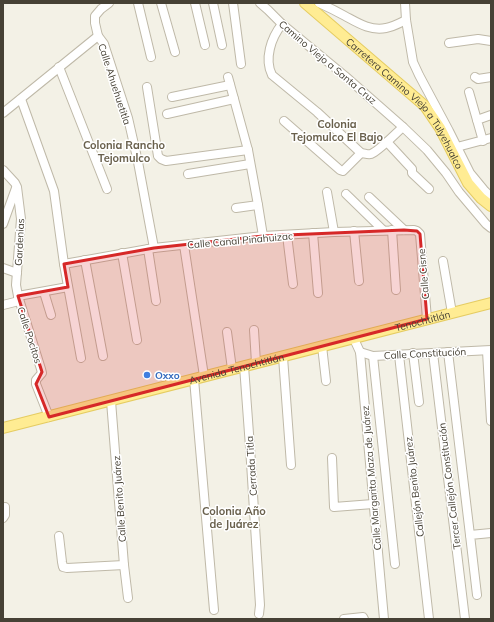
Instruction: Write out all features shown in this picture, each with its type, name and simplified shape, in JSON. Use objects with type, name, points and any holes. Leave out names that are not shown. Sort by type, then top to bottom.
[{"type":"main road","name":"Carretera Camino Viejo a Tulyehualco","points":[[311,4],[424,106],[440,128],[468,183],[481,198],[491,206]]},
{"type":"main road","name":"Tenochtitlán","points":[[354,339],[427,318],[491,303]]},
{"type":"main road","name":"Avenida Tenochtitlán","points":[[3,428],[354,339]]},
{"type":"street","name":"Calle Ahuehuetitla","points":[[109,3],[95,16],[95,23],[98,36],[104,44],[128,118],[138,162],[151,248],[156,301]]},
{"type":"street","points":[[138,3],[151,57]]},
{"type":"street","points":[[161,3],[175,52]]},
{"type":"street","points":[[195,3],[205,45]]},
{"type":"street","points":[[213,3],[222,45]]},
{"type":"street","points":[[233,3],[241,64]]},
{"type":"street","name":"Camino Viejo a Santa Cruz","points":[[260,3],[282,24],[345,76],[403,127],[427,150],[459,192],[491,228]]},
{"type":"street","points":[[405,3],[406,20],[413,62],[427,92],[458,147],[470,173],[491,197]]},
{"type":"street","points":[[311,4],[344,15],[359,24],[368,27],[385,28],[406,20]]},
{"type":"street","points":[[282,24],[278,29],[268,53],[269,69],[272,75],[317,112],[361,153],[372,154],[403,127]]},
{"type":"street","points":[[3,113],[98,36]]},
{"type":"street","points":[[450,43],[478,39],[491,41]]},
{"type":"street","points":[[59,67],[107,189]]},
{"type":"street","points":[[475,77],[478,79],[491,77]]},
{"type":"street","points":[[172,97],[229,81],[248,150],[263,236]]},
{"type":"street","points":[[147,88],[158,156],[161,159],[166,161],[248,150]]},
{"type":"street","points":[[458,147],[487,139],[477,120],[469,92]]},
{"type":"street","points":[[21,99],[54,191],[64,264],[81,358]]},
{"type":"street","points":[[168,114],[234,99]]},
{"type":"street","points":[[477,120],[491,115]]},
{"type":"street","points":[[284,121],[340,170],[343,171],[361,153]]},
{"type":"street","points":[[387,142],[412,169],[412,173],[429,189]]},
{"type":"street","points":[[188,174],[250,164]]},
{"type":"street","points":[[3,170],[16,183],[17,187],[3,224]]},
{"type":"street","name":"Gardenias","points":[[17,187],[21,219],[16,285],[18,299]]},
{"type":"street","points":[[327,192],[334,232]]},
{"type":"street","points":[[346,194],[383,230]]},
{"type":"street","points":[[369,197],[404,230]]},
{"type":"street","points":[[236,208],[258,205]]},
{"type":"street","name":"Calle Canal Pinahuizac","points":[[64,264],[151,248],[263,236],[383,230],[417,231]]},
{"type":"street","points":[[392,230],[396,290]]},
{"type":"street","name":"Calle Cisne","points":[[417,231],[420,234],[427,318]]},
{"type":"street","points":[[354,232],[359,281]]},
{"type":"street","points":[[313,233],[318,293]]},
{"type":"street","points":[[287,235],[293,284]]},
{"type":"street","points":[[184,245],[199,378],[214,610]]},
{"type":"street","points":[[122,253],[137,340]]},
{"type":"street","points":[[85,260],[103,356]]},
{"type":"street","points":[[443,261],[452,313]]},
{"type":"street","points":[[3,268],[17,273]]},
{"type":"street","points":[[3,305],[18,299],[68,287]]},
{"type":"street","points":[[44,292],[51,315]]},
{"type":"street","name":"Calle Pocitos","points":[[18,299],[41,369],[42,373],[36,380],[36,384],[49,417]]},
{"type":"street","points":[[254,330],[256,363]]},
{"type":"street","points":[[227,332],[232,369]]},
{"type":"street","name":"Calle Margarita Maza de Juárez","points":[[354,339],[360,352],[384,619]]},
{"type":"street","points":[[322,346],[326,381]]},
{"type":"street","points":[[489,350],[491,420]]},
{"type":"street","name":"Calle Constitución","points":[[360,352],[373,356],[489,350]]},
{"type":"street","points":[[448,352],[477,595]]},
{"type":"street","points":[[413,353],[419,402]]},
{"type":"street","name":"Tercer Callejón Constitución","points":[[433,353],[465,619]]},
{"type":"street","name":"Callejón Benito Juárez","points":[[399,355],[429,619]]},
{"type":"street","points":[[373,356],[395,564]]},
{"type":"street","points":[[283,357],[290,465]]},
{"type":"street","name":"Cerrada Titla","points":[[244,366],[259,614]]},
{"type":"street","name":"Calle Benito Juárez","points":[[111,401],[128,598]]},
{"type":"street","points":[[332,458],[334,507],[373,504]]},
{"type":"street","points":[[3,518],[5,515],[5,507]]},
{"type":"street","points":[[470,535],[491,533]]},
{"type":"street","points":[[58,536],[63,568],[124,565]]},
{"type":"street","points":[[344,619],[363,617],[364,619]]},
{"type":"highlighted area","points":[[404,230],[417,231],[420,234],[427,319],[49,417],[36,384],[42,372],[18,296],[68,287],[64,264],[154,248],[263,236]]},
{"type":"place","name":"Oxxo","points":[[147,375]]},
{"type":"district","name":"Colonia Tejomulco El Bajo","points":[[337,130]]},
{"type":"district","name":"Colonia Rancho Tejomulco","points":[[124,151]]},
{"type":"district","name":"Colonia Año de Juárez","points":[[234,517]]}]
